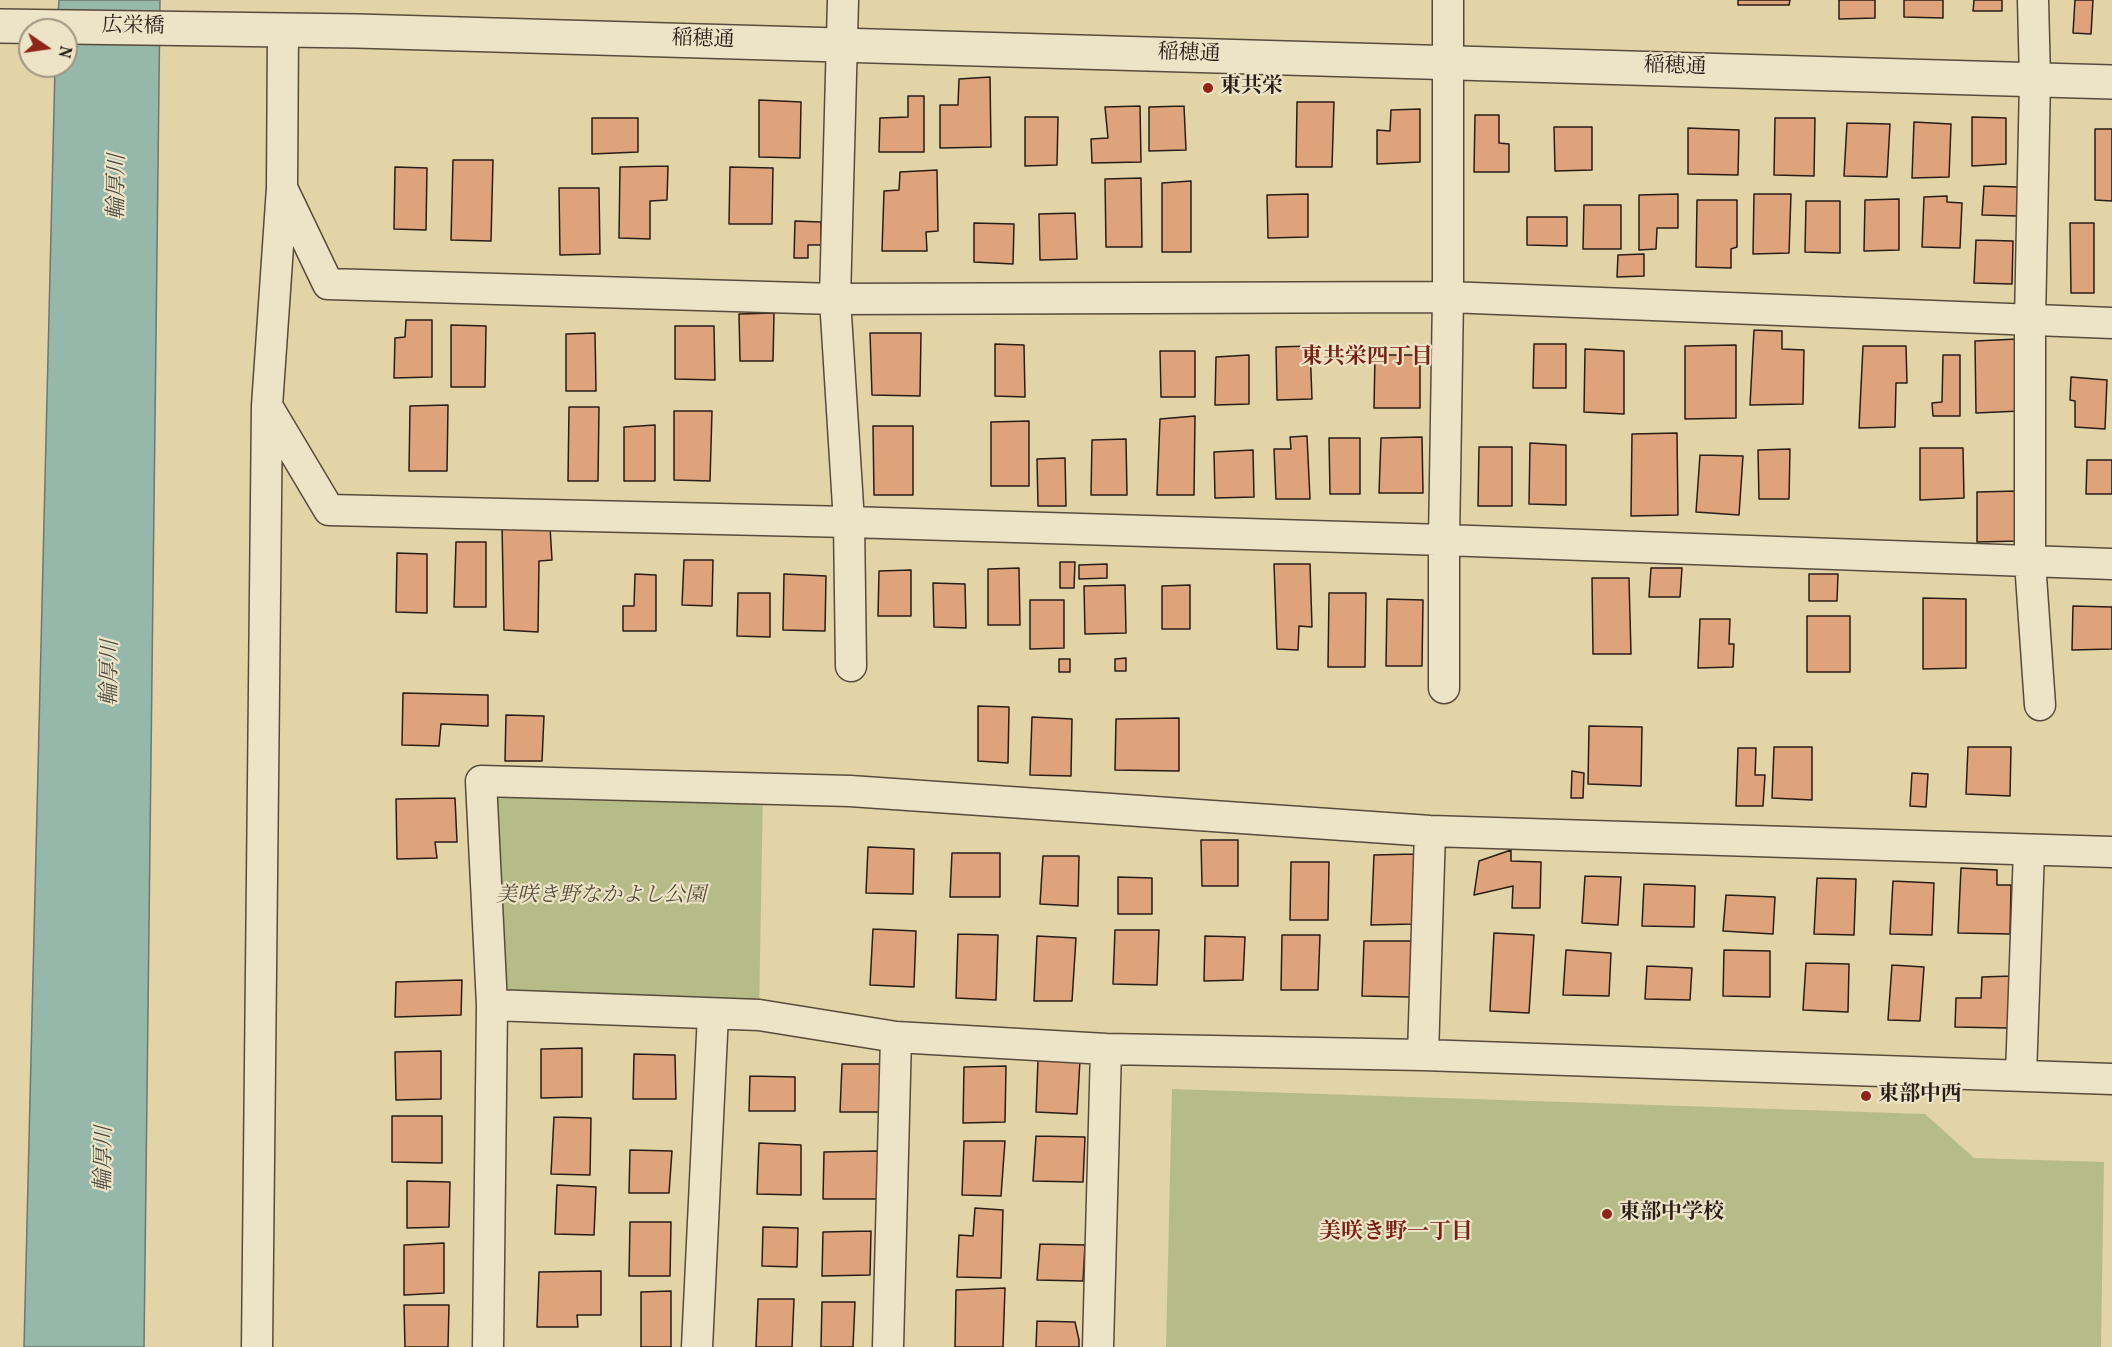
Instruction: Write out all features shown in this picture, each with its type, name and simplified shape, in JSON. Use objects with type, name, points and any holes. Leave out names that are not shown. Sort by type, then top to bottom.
[{"type":"street","points":[[843,0],[835,299],[849,522],[851,666]]},
{"type":"street","points":[[1444,688],[1448,0]]},
{"type":"street","points":[[2033,0],[2035,80],[2030,320],[2030,562],[2040,705]]},
{"type":"street","name":"広栄橋","points":[[0,26],[274,30]]},
{"type":"street","points":[[257,1347],[267,406],[282,188],[274,30]]},
{"type":"street","name":"稲穂通","points":[[274,30],[2112,81]]},
{"type":"street","points":[[282,188],[328,284],[835,299],[1448,297],[2112,322]]},
{"type":"street","points":[[267,406],[329,510],[849,522],[1444,540],[2112,564]]},
{"type":"street","points":[[488,1347],[492,1005],[481,781],[850,791],[1430,831],[2112,852]]},
{"type":"street","points":[[1423,1055],[1430,831]]},
{"type":"street","points":[[2021,1076],[2029,850]]},
{"type":"street","points":[[492,1005],[759,1016],[896,1037],[1106,1049],[1423,1055],[2112,1079]]},
{"type":"street","points":[[697,1347],[712,1014]]},
{"type":"street","points":[[888,1347],[896,1037]]},
{"type":"street","points":[[1098,1347],[1106,1049]]},
{"type":"green space","name":"美咲き野なかよし公園","points":[[481,781],[763,790],[759,1015],[492,1005]]},
{"type":"green space","name":"東部中学校","points":[[1172,1089],[1925,1114],[1974,1158],[2104,1162],[2101,1347],[1166,1347]]},
{"type":"water","name":"輪厚川","points":[[59,0],[160,0],[144,1347],[24,1347],[55,78],[78,78],[78,18],[58,18]]},
{"type":"building","points":[[1738,0],[1790,0],[1789,5],[1738,5]]},
{"type":"building","points":[[1839,0],[1875,0],[1875,18],[1839,19]]},
{"type":"building","points":[[1904,0],[1943,0],[1943,18],[1904,17]]},
{"type":"building","points":[[1974,0],[2002,0],[2002,11],[1973,11]]},
{"type":"building","points":[[2075,0],[2093,0],[2091,34],[2073,33]]},
{"type":"building","points":[[990,77],[991,147],[940,148],[940,105],[958,105],[959,79]]},
{"type":"building","points":[[908,96],[924,96],[924,152],[879,152],[880,118],[908,117]]},
{"type":"building","points":[[759,100],[801,102],[800,158],[759,157]]},
{"type":"building","points":[[1297,102],[1334,102],[1332,167],[1296,167]]},
{"type":"building","points":[[1140,106],[1141,162],[1092,163],[1091,139],[1108,138],[1105,107]]},
{"type":"building","points":[[1184,106],[1186,150],[1149,151],[1149,107]]},
{"type":"building","points":[[1420,109],[1420,162],[1377,164],[1377,130],[1390,131],[1391,110]]},
{"type":"building","points":[[1475,115],[1499,115],[1499,143],[1509,144],[1509,172],[1474,172]]},
{"type":"building","points":[[1025,117],[1058,117],[1057,165],[1025,166]]},
{"type":"building","points":[[1972,117],[2006,118],[2006,164],[1972,166]]},
{"type":"building","points":[[592,118],[638,118],[638,152],[592,154]]},
{"type":"building","points":[[1775,118],[1815,118],[1814,176],[1774,175]]},
{"type":"building","points":[[1914,122],[1951,124],[1949,177],[1912,178]]},
{"type":"building","points":[[1847,123],[1890,124],[1887,177],[1844,176]]},
{"type":"building","points":[[1554,127],[1592,127],[1592,170],[1555,171]]},
{"type":"building","points":[[1688,128],[1739,130],[1738,175],[1688,174]]},
{"type":"building","points":[[2095,129],[2112,129],[2112,201],[2095,200]]},
{"type":"building","points":[[453,160],[493,160],[491,241],[451,240]]},
{"type":"building","points":[[668,166],[667,200],[650,201],[650,239],[619,238],[620,167]]},
{"type":"building","points":[[395,167],[427,168],[426,230],[394,229]]},
{"type":"building","points":[[730,167],[773,168],[772,224],[729,224]]},
{"type":"building","points":[[937,170],[938,231],[926,232],[927,251],[882,251],[884,191],[899,190],[900,172]]},
{"type":"building","points":[[1141,178],[1142,247],[1106,247],[1105,179]]},
{"type":"building","points":[[1191,181],[1191,252],[1162,252],[1162,183]]},
{"type":"building","points":[[1984,186],[2019,187],[2018,216],[1982,215]]},
{"type":"building","points":[[559,188],[599,188],[600,254],[560,255]]},
{"type":"building","points":[[1308,194],[1308,237],[1268,238],[1267,195]]},
{"type":"building","points":[[1678,194],[1678,228],[1657,228],[1656,249],[1639,250],[1639,195]]},
{"type":"building","points":[[1754,194],[1791,194],[1789,253],[1753,254]]},
{"type":"building","points":[[1947,196],[1947,202],[1962,203],[1960,248],[1922,247],[1924,197]]},
{"type":"building","points":[[1899,199],[1899,250],[1864,251],[1865,200]]},
{"type":"building","points":[[1697,200],[1737,200],[1737,247],[1731,249],[1731,268],[1696,267]]},
{"type":"building","points":[[1806,201],[1840,201],[1840,253],[1805,252]]},
{"type":"building","points":[[1584,205],[1621,205],[1621,249],[1583,249]]},
{"type":"building","points":[[1075,213],[1077,259],[1040,260],[1039,214]]},
{"type":"building","points":[[1527,217],[1567,217],[1567,246],[1527,245]]},
{"type":"building","points":[[795,221],[821,222],[821,245],[808,245],[808,258],[794,258]]},
{"type":"building","points":[[974,223],[1014,224],[1013,264],[974,262]]},
{"type":"building","points":[[2070,223],[2094,223],[2094,293],[2071,293]]},
{"type":"building","points":[[1976,240],[2013,241],[2012,284],[1974,283]]},
{"type":"building","points":[[1644,254],[1644,276],[1617,277],[1618,255]]},
{"type":"building","points":[[774,313],[773,361],[740,361],[739,314]]},
{"type":"building","points":[[406,320],[432,320],[432,377],[394,378],[395,338],[405,337]]},
{"type":"building","points":[[451,325],[486,326],[485,387],[451,387]]},
{"type":"building","points":[[675,326],[714,326],[715,380],[675,379]]},
{"type":"building","points":[[1754,330],[1782,331],[1782,349],[1804,350],[1803,404],[1750,405]]},
{"type":"building","points":[[595,333],[596,391],[566,391],[566,334]]},
{"type":"building","points":[[870,333],[921,333],[920,396],[872,395]]},
{"type":"building","points":[[2018,339],[2020,411],[1976,413],[1975,341]]},
{"type":"building","points":[[995,344],[1024,345],[1025,397],[995,396]]},
{"type":"building","points":[[1534,344],[1566,344],[1566,388],[1533,388]]},
{"type":"building","points":[[1736,345],[1736,418],[1685,419],[1685,346]]},
{"type":"building","points":[[1310,346],[1312,399],[1277,400],[1276,347]]},
{"type":"building","points":[[1863,346],[1906,346],[1907,383],[1896,383],[1895,427],[1859,428]]},
{"type":"building","points":[[1585,349],[1624,351],[1624,414],[1584,412]]},
{"type":"building","points":[[1160,351],[1195,351],[1195,397],[1161,397]]},
{"type":"building","points":[[1249,355],[1249,404],[1215,405],[1216,357]]},
{"type":"building","points":[[1375,355],[1420,355],[1420,408],[1374,408]]},
{"type":"building","points":[[1943,355],[1960,355],[1960,416],[1933,416],[1932,403],[1942,402]]},
{"type":"building","points":[[2071,377],[2107,380],[2105,429],[2075,427],[2075,401],[2070,400]]},
{"type":"building","points":[[448,405],[447,471],[409,471],[410,406]]},
{"type":"building","points":[[569,407],[599,407],[598,481],[568,481]]},
{"type":"building","points":[[674,411],[712,411],[710,481],[674,480]]},
{"type":"building","points":[[1195,416],[1194,495],[1157,495],[1160,419]]},
{"type":"building","points":[[1029,421],[1029,486],[991,486],[991,422]]},
{"type":"building","points":[[655,425],[655,481],[624,481],[624,427]]},
{"type":"building","points":[[873,426],[913,426],[913,495],[874,495]]},
{"type":"building","points":[[1677,433],[1678,515],[1631,516],[1632,434]]},
{"type":"building","points":[[1307,436],[1310,499],[1276,499],[1274,449],[1291,449],[1290,437]]},
{"type":"building","points":[[1422,437],[1423,493],[1379,493],[1381,438]]},
{"type":"building","points":[[1329,438],[1360,438],[1360,494],[1330,494]]},
{"type":"building","points":[[1126,439],[1127,495],[1091,495],[1092,440]]},
{"type":"building","points":[[1530,443],[1566,445],[1566,505],[1529,504]]},
{"type":"building","points":[[1479,447],[1512,447],[1512,506],[1478,506]]},
{"type":"building","points":[[1920,448],[1963,448],[1964,498],[1920,500]]},
{"type":"building","points":[[1790,449],[1789,499],[1759,499],[1758,450]]},
{"type":"building","points":[[1253,450],[1254,497],[1215,498],[1214,452]]},
{"type":"building","points":[[1700,455],[1743,456],[1739,515],[1696,512]]},
{"type":"building","points":[[1065,458],[1066,506],[1038,506],[1037,459]]},
{"type":"building","points":[[2087,460],[2112,460],[2112,494],[2086,494]]},
{"type":"building","points":[[2018,491],[2019,541],[1977,542],[1977,492]]},
{"type":"building","points":[[502,525],[550,527],[552,560],[539,561],[538,632],[504,630]]},
{"type":"building","points":[[456,542],[486,542],[486,607],[454,607]]},
{"type":"building","points":[[397,553],[427,554],[427,613],[396,612]]},
{"type":"building","points":[[684,560],[713,560],[712,606],[682,605]]},
{"type":"building","points":[[1060,562],[1075,562],[1074,588],[1060,588]]},
{"type":"building","points":[[1107,564],[1107,578],[1079,579],[1079,565]]},
{"type":"building","points":[[1274,564],[1310,564],[1312,627],[1299,626],[1298,650],[1277,649]]},
{"type":"building","points":[[1019,568],[1020,625],[988,625],[988,569]]},
{"type":"building","points":[[1651,568],[1682,568],[1680,597],[1649,597]]},
{"type":"building","points":[[911,570],[911,616],[878,616],[879,571]]},
{"type":"building","points":[[635,574],[656,575],[656,631],[623,631],[623,606],[634,606]]},
{"type":"building","points":[[784,574],[826,576],[825,631],[783,630]]},
{"type":"building","points":[[1809,574],[1838,574],[1837,601],[1809,601]]},
{"type":"building","points":[[1592,578],[1629,578],[1631,654],[1593,654]]},
{"type":"building","points":[[933,583],[965,584],[966,628],[934,627]]},
{"type":"building","points":[[1125,585],[1126,633],[1085,634],[1084,586]]},
{"type":"building","points":[[1190,585],[1190,629],[1162,629],[1162,586]]},
{"type":"building","points":[[738,593],[770,593],[770,637],[737,636]]},
{"type":"building","points":[[1329,593],[1366,593],[1365,667],[1328,667]]},
{"type":"building","points":[[1923,598],[1966,599],[1966,668],[1923,669]]},
{"type":"building","points":[[1387,599],[1423,600],[1422,666],[1386,666]]},
{"type":"building","points":[[1030,600],[1064,600],[1064,648],[1030,649]]},
{"type":"building","points":[[2073,606],[2112,607],[2112,649],[2072,650]]},
{"type":"building","points":[[1807,616],[1850,616],[1850,672],[1807,672]]},
{"type":"building","points":[[1700,619],[1730,619],[1729,644],[1734,644],[1733,667],[1698,668]]},
{"type":"building","points":[[1126,658],[1126,671],[1115,671],[1115,659]]},
{"type":"building","points":[[1059,659],[1070,659],[1070,672],[1059,672]]},
{"type":"building","points":[[403,693],[488,695],[488,726],[441,724],[439,746],[402,745]]},
{"type":"building","points":[[978,706],[1009,707],[1008,763],[978,761]]},
{"type":"building","points":[[506,715],[544,716],[542,761],[505,761]]},
{"type":"building","points":[[1032,717],[1072,719],[1071,776],[1030,775]]},
{"type":"building","points":[[1179,718],[1179,771],[1115,770],[1116,719]]},
{"type":"building","points":[[1589,726],[1642,727],[1641,786],[1588,784]]},
{"type":"building","points":[[1774,747],[1812,747],[1812,800],[1772,798]]},
{"type":"building","points":[[1968,747],[2011,747],[2010,796],[1966,794]]},
{"type":"building","points":[[1738,748],[1756,748],[1755,775],[1765,775],[1763,806],[1736,806]]},
{"type":"building","points":[[1572,771],[1584,773],[1583,798],[1571,798]]},
{"type":"building","points":[[1912,773],[1928,774],[1926,807],[1910,806]]},
{"type":"building","points":[[455,798],[457,842],[435,842],[437,858],[397,859],[396,799]]},
{"type":"building","points":[[1201,840],[1238,840],[1238,886],[1202,886]]},
{"type":"building","points":[[868,847],[914,849],[913,894],[866,893]]},
{"type":"building","points":[[1511,850],[1511,861],[1541,862],[1540,908],[1512,908],[1513,886],[1474,895],[1479,861]]},
{"type":"building","points":[[952,853],[1000,853],[1000,897],[950,897]]},
{"type":"building","points":[[1415,854],[1412,924],[1371,925],[1374,855]]},
{"type":"building","points":[[1043,856],[1079,856],[1078,906],[1040,904]]},
{"type":"building","points":[[1291,862],[1329,862],[1328,920],[1290,920]]},
{"type":"building","points":[[1961,868],[1997,870],[1997,885],[2011,885],[2010,934],[1958,933]]},
{"type":"building","points":[[1585,876],[1621,877],[1618,925],[1582,923]]},
{"type":"building","points":[[1118,877],[1152,878],[1152,914],[1118,914]]},
{"type":"building","points":[[1817,878],[1856,879],[1854,935],[1814,934]]},
{"type":"building","points":[[1893,881],[1934,883],[1932,935],[1890,934]]},
{"type":"building","points":[[1644,884],[1695,886],[1694,927],[1642,926]]},
{"type":"building","points":[[1726,895],[1775,897],[1773,934],[1723,931]]},
{"type":"building","points":[[873,929],[916,931],[914,987],[870,985]]},
{"type":"building","points":[[1115,930],[1159,930],[1157,985],[1113,984]]},
{"type":"building","points":[[1494,933],[1534,935],[1529,1013],[1490,1011]]},
{"type":"building","points":[[958,934],[998,935],[996,1000],[956,998]]},
{"type":"building","points":[[1282,935],[1320,935],[1318,990],[1281,990]]},
{"type":"building","points":[[1037,936],[1076,938],[1072,1001],[1034,1001]]},
{"type":"building","points":[[1205,936],[1245,937],[1243,980],[1204,981]]},
{"type":"building","points":[[1364,941],[1411,941],[1410,997],[1362,996]]},
{"type":"building","points":[[1566,950],[1611,953],[1609,996],[1563,995]]},
{"type":"building","points":[[1724,950],[1770,951],[1770,997],[1723,996]]},
{"type":"building","points":[[1806,963],[1849,964],[1848,1012],[1803,1010]]},
{"type":"building","points":[[1892,965],[1924,967],[1920,1021],[1888,1020]]},
{"type":"building","points":[[1647,966],[1692,968],[1690,1000],[1645,999]]},
{"type":"building","points":[[2011,976],[2008,1028],[1955,1027],[1956,998],[1981,998],[1982,977]]},
{"type":"building","points":[[462,980],[461,1015],[395,1017],[396,982]]},
{"type":"building","points":[[582,1048],[582,1097],[541,1098],[541,1049]]},
{"type":"building","points":[[441,1051],[441,1099],[396,1100],[395,1052]]},
{"type":"building","points":[[634,1054],[675,1055],[676,1099],[633,1099]]},
{"type":"building","points":[[1038,1060],[1080,1060],[1077,1114],[1036,1112]]},
{"type":"building","points":[[842,1064],[882,1064],[882,1112],[840,1112]]},
{"type":"building","points":[[1006,1066],[1005,1122],[963,1123],[964,1067]]},
{"type":"building","points":[[750,1076],[795,1077],[795,1111],[749,1111]]},
{"type":"building","points":[[392,1116],[442,1116],[442,1163],[392,1162]]},
{"type":"building","points":[[554,1117],[591,1118],[590,1175],[551,1174]]},
{"type":"building","points":[[1036,1136],[1085,1137],[1083,1182],[1033,1181]]},
{"type":"building","points":[[964,1141],[1005,1141],[1001,1196],[962,1195]]},
{"type":"building","points":[[759,1143],[801,1145],[801,1195],[757,1194]]},
{"type":"building","points":[[630,1150],[672,1151],[669,1193],[629,1193]]},
{"type":"building","points":[[878,1151],[877,1199],[823,1199],[824,1152]]},
{"type":"building","points":[[407,1181],[450,1182],[449,1227],[407,1228]]},
{"type":"building","points":[[557,1185],[596,1187],[594,1235],[555,1234]]},
{"type":"building","points":[[975,1208],[1003,1210],[1001,1278],[957,1277],[959,1235],[973,1236]]},
{"type":"building","points":[[630,1222],[671,1222],[670,1276],[629,1276]]},
{"type":"building","points":[[763,1227],[798,1228],[797,1267],[762,1266]]},
{"type":"building","points":[[871,1231],[870,1275],[822,1276],[823,1232]]},
{"type":"building","points":[[444,1243],[444,1293],[404,1295],[404,1245]]},
{"type":"building","points":[[1040,1244],[1085,1245],[1083,1281],[1037,1280]]},
{"type":"building","points":[[601,1271],[601,1315],[577,1315],[578,1327],[537,1327],[539,1272]]},
{"type":"building","points":[[1005,1288],[1003,1347],[955,1347],[956,1290]]},
{"type":"building","points":[[671,1291],[671,1347],[641,1347],[641,1292]]},
{"type":"building","points":[[758,1299],[794,1299],[792,1347],[756,1347]]},
{"type":"building","points":[[822,1302],[855,1302],[853,1347],[821,1347]]},
{"type":"building","points":[[404,1305],[449,1305],[448,1347],[405,1347]]},
{"type":"building","points":[[1037,1321],[1075,1322],[1079,1347],[1036,1347]]},
{"type":"place","name":"東共栄","points":[[1208,88]]},
{"type":"place","name":"東部中西","points":[[1866,1096]]},
{"type":"place","name":"東部中学校","points":[[1607,1214]]},
{"type":"district","name":"東共栄四丁目","points":[[1367,359]]},
{"type":"district","name":"美咲き野一丁目","points":[[1396,1234]]}]
